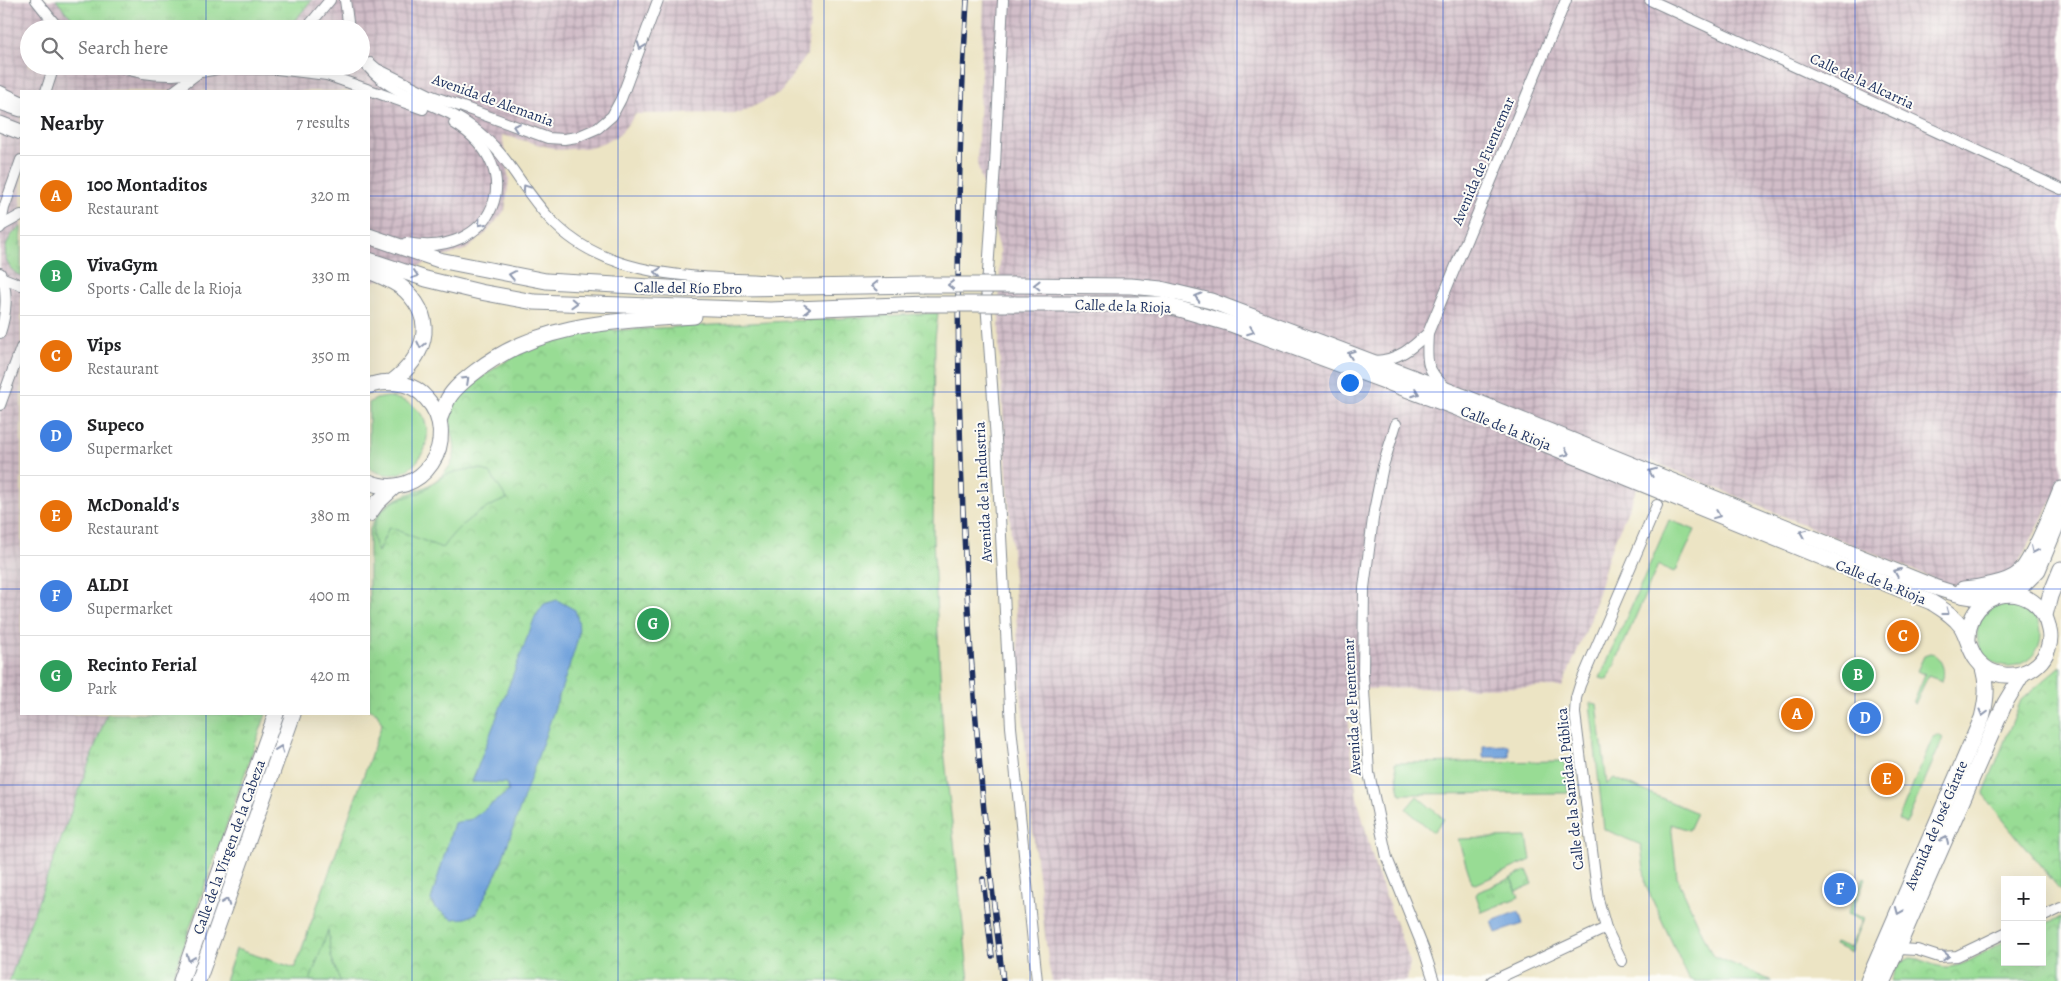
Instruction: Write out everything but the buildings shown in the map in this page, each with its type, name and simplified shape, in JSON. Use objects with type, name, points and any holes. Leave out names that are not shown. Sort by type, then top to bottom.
[{"type":"main road","points":[[0,102],[20,109]]},
{"type":"main road","points":[[0,124],[20,132]]},
{"type":"main road","name":"Calle del Río Ebro","points":[[370,236],[439,260],[546,281],[686,289],[1014,285]]},
{"type":"main road","name":"Calle del Río Ebro","points":[[370,260],[426,279],[534,302],[770,310],[925,304],[1014,304]]},
{"type":"main road","points":[[370,272],[405,289],[421,314],[423,334],[422,346],[418,356],[408,369],[392,382]]},
{"type":"main road","name":"Calle de la Rioja","points":[[1014,285],[1131,286],[1186,294],[1211,301],[1448,391],[1934,587],[1960,596],[1973,598],[2001,595]]},
{"type":"main road","name":"Calle de la Rioja","points":[[1014,304],[1162,304],[1231,324],[1457,408],[1931,602],[1952,616],[1968,641]]},
{"type":"main road","points":[[439,420],[449,397],[464,380],[501,354],[551,332],[589,324],[770,310]]},
{"type":"main road","points":[[370,385],[392,382],[408,385],[422,393],[433,405],[439,420],[441,438],[437,456],[426,471],[412,482],[394,487],[370,482]]},
{"type":"main road","points":[[370,513],[394,487]]},
{"type":"main road","name":"Calle de la Rioja","points":[[1934,587],[1975,589],[2010,579],[2019,574],[2029,560],[2061,489]]},
{"type":"main road","points":[[2061,514],[2038,570],[2024,584],[1984,602],[1971,618],[1968,641],[1973,654],[1982,665],[2003,675],[2012,676],[2023,673],[2041,661],[2049,646],[2050,634],[2045,615],[2050,596],[2061,569]]},
{"type":"main road","points":[[2001,595],[2016,595],[2030,600],[2045,615]]},
{"type":"main road","name":"Avenida de José Gárate","points":[[1868,981],[1982,718],[1987,696],[1986,680],[1982,665]]},
{"type":"main road","name":"Avenida de José Gárate","points":[[1884,981],[2005,702],[2023,673]]},
{"type":"main road","name":"Calle de la Virgen de la Cabeza","points":[[181,981],[276,715]]},
{"type":"main road","name":"Calle de la Virgen de la Cabeza","points":[[198,981],[293,715]]},
{"type":"street","points":[[36,0],[51,20]]},
{"type":"street","points":[[313,20],[330,0]]},
{"type":"street","points":[[345,0],[348,20]]},
{"type":"street","name":"Avenida de Alemania","points":[[370,64],[377,69],[441,99],[548,138],[564,139],[578,137],[598,128],[612,116],[621,99],[658,0]]},
{"type":"street","name":"Avenida de la Industria","points":[[1002,0],[995,165],[986,302],[1011,727],[1038,981]]},
{"type":"street","name":"Avenida de Fuentemar","points":[[1448,391],[1431,373],[1428,367],[1428,333],[1566,0]]},
{"type":"street","name":"Calle de la Alcarria","points":[[1650,0],[2061,189]]},
{"type":"street","points":[[370,70],[382,81],[401,92],[469,124],[488,138],[505,156],[549,218],[570,239],[592,252],[616,262],[648,270],[795,282],[828,287]]},
{"type":"street","points":[[46,90],[52,75]]},
{"type":"street","points":[[149,75],[185,75]]},
{"type":"street","points":[[175,90],[196,75]]},
{"type":"street","points":[[327,75],[369,90]]},
{"type":"street","points":[[0,91],[20,101]]},
{"type":"street","points":[[370,91],[446,118],[464,129],[480,144],[492,164],[496,177],[496,193],[491,210],[480,225],[468,236],[453,242],[437,245],[422,245],[370,236]]},
{"type":"street","points":[[1,227],[8,196],[20,163]]},
{"type":"street","points":[[1,227],[20,216]]},
{"type":"street","points":[[1,275],[20,284]]},
{"type":"street","points":[[0,333],[5,310],[5,287],[1,275]]},
{"type":"street","name":"Avenida de Fuentemar","points":[[1370,361],[1388,360],[1398,356],[1413,347],[1428,333]]},
{"type":"street","points":[[0,404],[20,351]]},
{"type":"street","name":"Avenida de Fuentemar","points":[[1396,424],[1383,466],[1374,511],[1364,588],[1362,674],[1369,773],[1387,858],[1424,950],[1434,981]]},
{"type":"street","name":"Calle de la Sanidad Pública","points":[[1622,961],[1606,928],[1598,899],[1575,713],[1576,698],[1657,505]]},
{"type":"street","points":[[2046,915],[2061,908]]},
{"type":"street","points":[[1492,981],[1606,928]]},
{"type":"street","points":[[1898,949],[1917,950],[1949,958],[2001,935]]},
{"type":"shaded area","points":[[0,0],[812,0],[807,55],[779,94],[740,113],[636,114],[619,135],[594,147],[560,150],[502,135],[509,180],[505,210],[486,233],[467,249],[370,283],[370,90],[20,90],[20,715],[107,715],[9,981],[0,981]]},
{"type":"shaded area","points":[[984,0],[2061,0],[2061,485],[2013,573],[1965,587],[1944,583],[1649,460],[1609,554],[1590,621],[1562,687],[1346,689],[1357,797],[1376,870],[1410,962],[1407,981],[1052,981],[1032,825],[1022,705],[999,349],[1000,250],[977,163]]},
{"type":"green space","points":[[56,0],[312,0],[295,20],[74,20]]},
{"type":"green space","points":[[20,228],[20,275],[14,272],[6,259],[7,245],[14,232]]},
{"type":"green space","points":[[938,313],[935,339],[933,538],[944,749],[969,981],[225,981],[236,949],[295,968],[382,724],[377,713],[370,710],[370,530],[376,517],[384,507],[393,501],[436,481],[446,471],[451,463],[455,448],[450,419],[451,412],[455,403],[474,383],[526,350],[583,332]]},
{"type":"green space","points":[[388,397],[410,404],[423,416],[427,432],[425,448],[416,462],[404,472],[387,475],[370,468],[370,402],[376,399]]},
{"type":"green space","points":[[481,469],[490,473],[507,499],[470,518],[442,548],[389,527],[378,552],[373,537],[373,530],[378,516],[388,505],[421,492],[437,480],[450,474],[465,470]]},
{"type":"green space","points":[[1669,520],[1695,530],[1676,571],[1674,572],[1658,565],[1608,680],[1600,678]]},
{"type":"green space","points":[[2003,602],[2015,602],[2032,611],[2039,622],[2041,634],[2039,646],[2032,657],[2015,666],[2003,666],[1991,661],[1982,652],[1977,640],[1977,628],[1982,616],[1991,607]]},
{"type":"green space","points":[[1933,653],[1939,659],[1942,666],[1944,673],[1942,681],[1928,676],[1915,704],[1913,703],[1925,674],[1917,671],[1924,656]]},
{"type":"green space","points":[[2061,666],[2061,891],[1983,795],[2021,700]]},
{"type":"green space","points":[[1590,703],[1597,704],[1607,784],[1614,778],[1697,813],[1689,830],[1671,824],[1677,877],[1712,955],[1772,981],[1693,981],[1689,979],[1646,886],[1641,845],[1604,829]]},
{"type":"green space","points":[[107,715],[266,715],[171,981],[9,981]]},
{"type":"green space","points":[[1938,735],[1943,738],[1906,824],[1898,820],[1933,737]]},
{"type":"green space","points":[[1564,761],[1568,793],[1400,794],[1395,763]]},
{"type":"green space","points":[[1417,796],[1444,819],[1433,832],[1406,809]]},
{"type":"green space","points":[[1527,837],[1531,860],[1476,884],[1472,883],[1458,839]]},
{"type":"green space","points":[[1527,870],[1533,884],[1517,891],[1511,878]]},
{"type":"green space","points":[[1864,877],[1866,878],[1851,913],[1864,919],[1850,952],[1834,945],[1835,942],[1850,948],[1862,921],[1847,914]]},
{"type":"green space","points":[[1511,878],[1519,897],[1482,912],[1476,895],[1478,892]]},
{"type":"green space","points":[[2061,917],[2061,981],[1891,981],[1898,964],[1910,958],[1939,966],[1952,967],[1968,962],[2001,943],[2001,966],[2046,966],[2046,923]]},
{"type":"green space","points":[[328,930],[331,956],[340,981],[310,981]]},
{"type":"water","points":[[557,600],[575,610],[577,617],[578,634],[572,658],[500,866],[477,913],[466,918],[452,919],[434,907],[431,900],[454,823],[472,819],[509,791],[506,783],[472,782],[535,617],[544,604]]},
{"type":"water","points":[[1509,745],[1509,757],[1483,757],[1483,746]]},
{"type":"water","points":[[1519,912],[1523,924],[1496,933],[1492,921]]},
{"type":"railway","points":[[967,0],[958,246],[962,491],[977,737],[1003,981]]},
{"type":"railway","points":[[983,879],[992,956]]},
{"type":"place","name":"Recinto Ferial","points":[[653,624]]},
{"type":"place","name":"Vips","points":[[1903,636]]},
{"type":"place","name":"VivaGym","points":[[1858,675]]},
{"type":"place","name":"100 Montaditos","points":[[1797,714]]},
{"type":"place","name":"Supeco","points":[[1865,718]]},
{"type":"place","name":"McDonald's","points":[[1887,779]]},
{"type":"place","name":"ALDI","points":[[1840,889]]}]
